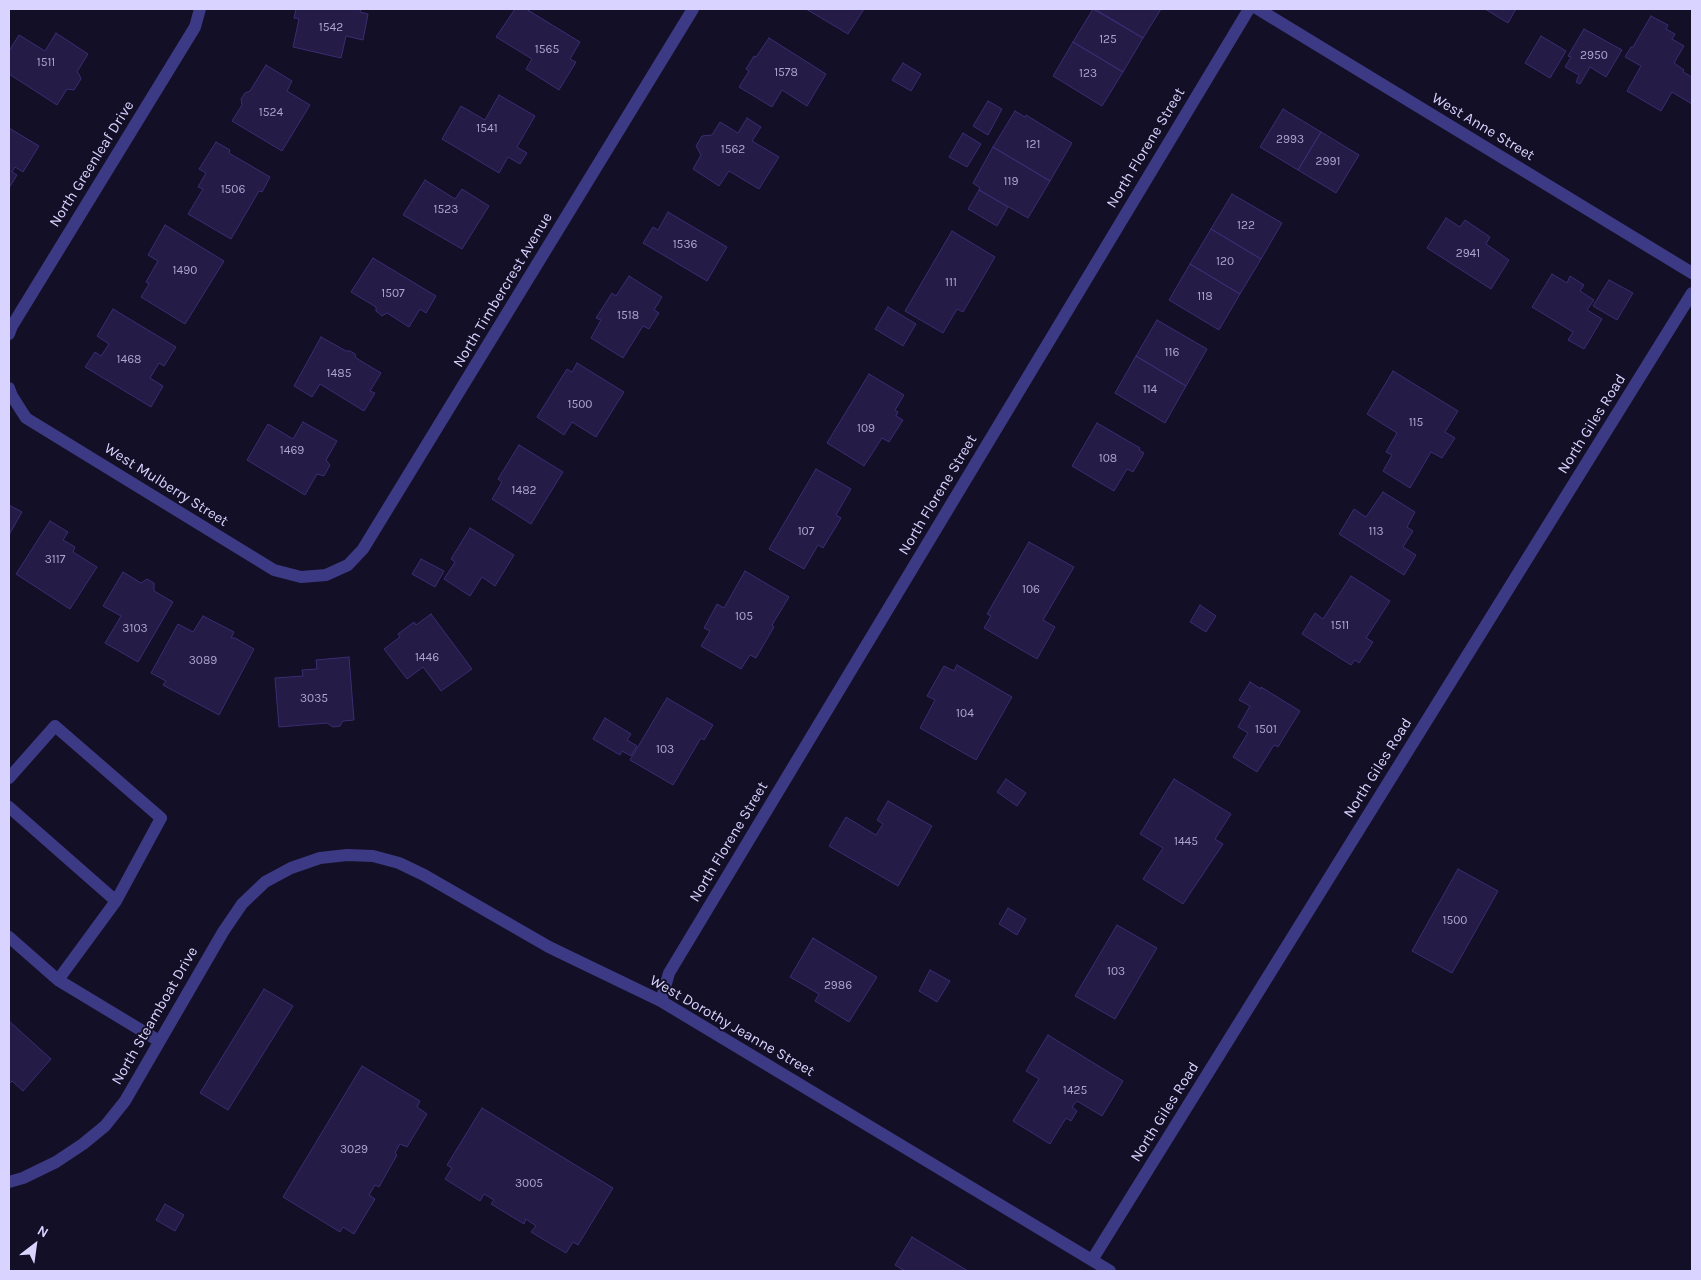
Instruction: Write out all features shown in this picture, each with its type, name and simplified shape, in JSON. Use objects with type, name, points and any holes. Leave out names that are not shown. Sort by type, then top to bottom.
[{"type":"street","name":"North Greenleaf Drive","points":[[9,334],[12,326],[195,27],[200,9]]},
{"type":"street","name":"North Timbercrest Avenue","points":[[326,575],[348,565],[363,549],[694,9]]},
{"type":"street","name":"North Florene Street","points":[[661,1000],[669,973],[1248,9]]},
{"type":"street","name":"West Anne Street","points":[[1258,9],[1692,273]]},
{"type":"street","name":"North Giles Road","points":[[1092,1260],[1692,293]]},
{"type":"street","name":"West Mulberry Street","points":[[9,388],[26,418],[274,570],[301,577],[326,575]]},
{"type":"street","points":[[9,778],[55,726],[162,818],[116,901],[58,980]]},
{"type":"street","points":[[9,807],[116,901]]},
{"type":"street","name":"West Dorothy Jeanne Street","points":[[320,858],[347,855],[373,856],[399,863],[424,875],[548,947],[661,1000],[1110,1271]]},
{"type":"street","name":"North Steamboat Drive","points":[[9,1182],[23,1178],[56,1162],[105,1126],[125,1101],[222,932],[242,904],[265,882],[291,868],[320,858]]},
{"type":"street","points":[[9,937],[58,980],[159,1041]]},
{"type":"building","points":[[296,9],[361,9],[360,12],[368,14],[363,40],[346,36],[341,58],[293,47],[299,19],[294,18]]},
{"type":"building","points":[[515,9],[526,9],[580,42],[570,59],[576,62],[559,90],[526,69],[532,59],[496,37]]},
{"type":"building","points":[[806,9],[864,9],[848,34]]},
{"type":"building","points":[[1093,9],[1143,38],[1123,72],[1073,42]]},
{"type":"building","points":[[1095,9],[1161,9],[1143,38]]},
{"type":"building","points":[[1485,9],[1516,9],[1508,23]]},
{"type":"building","points":[[1651,16],[1668,25],[1666,29],[1675,34],[1672,39],[1684,46],[1674,63],[1684,70],[1683,72],[1692,77],[1692,104],[1672,92],[1661,111],[1627,91],[1641,66],[1625,57]]},
{"type":"building","points":[[1584,29],[1622,50],[1606,77],[1590,67],[1580,84],[1576,82],[1579,75],[1565,67],[1571,57],[1568,56]]},
{"type":"building","points":[[56,33],[88,54],[77,72],[81,79],[74,90],[67,89],[57,105],[9,74],[9,51],[19,35],[45,51]]},
{"type":"building","points":[[1541,36],[1566,51],[1550,78],[1525,63]]},
{"type":"building","points":[[769,38],[826,74],[807,106],[782,90],[772,107],[739,87],[749,71],[746,69]]},
{"type":"building","points":[[1073,42],[1123,72],[1102,106],[1053,76]]},
{"type":"building","points":[[903,63],[921,74],[911,91],[892,80]]},
{"type":"building","points":[[266,65],[292,81],[287,91],[310,105],[282,151],[232,121],[242,105],[241,99],[245,93],[250,91]]},
{"type":"building","points":[[499,95],[535,116],[517,147],[527,153],[520,164],[508,157],[499,173],[442,139],[461,106],[485,120]]},
{"type":"building","points":[[988,101],[1002,109],[988,135],[973,126]]},
{"type":"building","points":[[1283,109],[1321,132],[1298,170],[1260,147]]},
{"type":"building","points":[[1015,111],[1025,117],[1026,115],[1072,143],[1050,181],[993,147]]},
{"type":"building","points":[[747,118],[761,127],[752,141],[779,157],[759,189],[729,171],[719,186],[693,169],[701,155],[696,146],[702,136],[712,135],[720,122],[738,133]]},
{"type":"building","points":[[9,128],[39,146],[23,172],[15,167],[12,172],[17,175],[9,188]]},
{"type":"building","points":[[1321,132],[1359,155],[1336,193],[1298,170]]},
{"type":"building","points":[[963,133],[981,144],[967,167],[949,157]]},
{"type":"building","points":[[216,142],[230,150],[229,153],[270,177],[262,192],[259,191],[231,239],[188,214],[203,189],[198,187],[206,173],[199,169]]},
{"type":"building","points":[[993,147],[1050,181],[1028,218],[979,190],[980,188],[973,183]]},
{"type":"building","points":[[425,180],[455,199],[462,189],[489,206],[462,249],[403,215]]},
{"type":"building","points":[[979,190],[1008,207],[997,226],[968,209]]},
{"type":"building","points":[[1232,194],[1282,223],[1261,259],[1211,229]]},
{"type":"building","points":[[668,212],[727,247],[707,281],[643,243],[653,227],[658,230]]},
{"type":"building","points":[[1446,218],[1460,227],[1465,220],[1490,237],[1486,244],[1509,260],[1491,289],[1427,248]]},
{"type":"building","points":[[165,225],[224,261],[185,324],[141,297],[149,284],[146,282],[158,261],[148,255]]},
{"type":"building","points":[[1211,229],[1261,259],[1240,294],[1190,264]]},
{"type":"building","points":[[952,231],[995,257],[963,312],[957,309],[943,333],[905,311]]},
{"type":"building","points":[[373,258],[436,296],[426,313],[420,309],[409,327],[387,313],[382,316],[376,311],[376,307],[351,292]]},
{"type":"building","points":[[1190,264],[1240,294],[1219,330],[1169,300]]},
{"type":"building","points":[[1552,274],[1567,283],[1570,276],[1584,285],[1580,291],[1594,300],[1587,310],[1602,319],[1584,349],[1568,340],[1573,332],[1532,307]]},
{"type":"building","points":[[629,276],[662,297],[654,310],[659,313],[649,329],[643,326],[623,358],[591,338],[601,320],[596,318],[612,293],[616,296]]},
{"type":"building","points":[[1609,280],[1633,293],[1617,320],[1593,306]]},
{"type":"building","points":[[888,307],[916,324],[903,346],[875,329]]},
{"type":"building","points":[[113,309],[176,347],[164,366],[159,363],[150,378],[163,386],[151,407],[85,367],[95,352],[101,356],[109,344],[97,336]]},
{"type":"building","points":[[1157,320],[1207,349],[1186,386],[1136,356]]},
{"type":"building","points":[[321,337],[355,354],[356,358],[381,373],[370,391],[375,393],[364,411],[320,384],[312,397],[294,386]]},
{"type":"building","points":[[1136,356],[1186,386],[1165,423],[1115,393]]},
{"type":"building","points":[[577,363],[624,392],[596,437],[572,422],[564,435],[537,417],[567,369],[572,372]]},
{"type":"building","points":[[1393,371],[1458,411],[1445,432],[1455,438],[1442,458],[1431,452],[1410,488],[1383,471],[1392,455],[1386,452],[1397,433],[1367,414]]},
{"type":"building","points":[[869,374],[904,395],[895,410],[898,412],[896,416],[903,420],[889,442],[882,438],[864,466],[827,443]]},
{"type":"building","points":[[303,422],[337,441],[326,460],[330,465],[324,476],[317,474],[305,495],[247,460],[268,424],[293,439]]},
{"type":"building","points":[[1097,423],[1140,448],[1139,450],[1144,453],[1133,472],[1127,469],[1114,491],[1072,466]]},
{"type":"building","points":[[519,445],[563,472],[531,524],[492,499],[502,482],[498,479]]},
{"type":"building","points":[[816,469],[851,489],[836,515],[841,518],[823,548],[818,545],[804,569],[769,549]]},
{"type":"building","points":[[1383,492],[1415,512],[1407,527],[1413,531],[1403,547],[1416,555],[1404,575],[1339,534],[1354,509],[1366,517]]},
{"type":"building","points":[[9,505],[22,512],[9,535]]},
{"type":"building","points":[[50,521],[68,532],[63,540],[75,547],[73,552],[97,567],[70,609],[16,574]]},
{"type":"building","points":[[470,528],[514,555],[495,586],[482,577],[470,596],[444,579],[455,562],[451,559]]},
{"type":"building","points":[[1029,542],[1074,567],[1043,620],[1055,627],[1037,659],[984,628],[991,616],[987,614]]},
{"type":"building","points":[[421,559],[444,571],[435,587],[412,574]]},
{"type":"building","points":[[745,571],[789,597],[772,625],[774,627],[756,658],[750,655],[741,669],[701,646],[710,631],[704,628],[717,604],[724,608]]},
{"type":"building","points":[[123,572],[141,583],[147,579],[154,583],[154,591],[173,602],[138,662],[105,643],[121,616],[103,606]]},
{"type":"building","points":[[1351,576],[1390,601],[1366,638],[1373,642],[1359,663],[1355,660],[1351,665],[1302,634],[1315,613],[1323,619]]},
{"type":"building","points":[[1200,605],[1216,616],[1206,632],[1190,622]]},
{"type":"building","points":[[431,614],[472,669],[441,691],[423,667],[407,679],[384,649],[400,637],[398,634],[414,622],[416,625]]},
{"type":"building","points":[[203,616],[234,632],[231,638],[235,638],[254,649],[219,715],[163,685],[166,681],[151,673],[178,624],[193,632]]},
{"type":"building","points":[[349,657],[354,720],[343,721],[340,726],[333,727],[327,723],[279,727],[275,678],[303,676],[302,670],[317,669],[316,660]]},
{"type":"building","points":[[957,665],[1012,697],[976,760],[920,728],[935,700],[927,696],[944,666],[954,671]]},
{"type":"building","points":[[1250,682],[1300,711],[1278,747],[1274,745],[1257,772],[1233,757],[1248,733],[1238,727],[1250,706],[1239,700]]},
{"type":"building","points":[[667,698],[713,725],[704,740],[701,738],[673,785],[630,760]]},
{"type":"building","points":[[605,718],[631,734],[627,740],[637,746],[631,756],[622,751],[620,755],[593,739]]},
{"type":"building","points":[[1006,779],[1026,793],[1017,806],[997,792]]},
{"type":"building","points":[[1174,779],[1231,814],[1215,839],[1223,844],[1183,904],[1143,879],[1163,848],[1140,834]]},
{"type":"building","points":[[888,801],[932,826],[898,886],[829,846],[846,817],[876,835],[883,824],[877,820]]},
{"type":"building","points":[[1458,869],[1498,891],[1452,973],[1412,951]]},
{"type":"building","points":[[1008,908],[1026,919],[1017,935],[999,924]]},
{"type":"building","points":[[1117,925],[1157,948],[1115,1019],[1075,996]]},
{"type":"building","points":[[813,938],[877,977],[849,1022],[815,1001],[819,994],[790,977]]},
{"type":"building","points":[[930,970],[950,981],[937,1002],[919,991]]},
{"type":"building","points":[[264,989],[293,1006],[228,1110],[200,1093]]},
{"type":"building","points":[[9,1021],[51,1059],[23,1091],[12,1081],[9,1084]]},
{"type":"building","points":[[1048,1035],[1123,1081],[1102,1116],[1077,1101],[1072,1107],[1077,1111],[1071,1121],[1066,1118],[1050,1144],[1013,1121],[1039,1079],[1026,1071]]},
{"type":"building","points":[[362,1066],[420,1101],[417,1107],[427,1114],[407,1147],[400,1144],[395,1153],[397,1155],[379,1187],[375,1185],[369,1195],[375,1199],[354,1234],[343,1227],[340,1232],[283,1197]]},
{"type":"building","points":[[482,1108],[613,1188],[578,1245],[573,1242],[566,1253],[531,1232],[536,1226],[526,1219],[524,1224],[491,1204],[494,1200],[484,1194],[480,1201],[445,1179],[452,1168],[447,1165]]},
{"type":"building","points":[[165,1204],[184,1215],[175,1231],[156,1220]]},
{"type":"building","points":[[912,1237],[968,1271],[905,1271],[895,1265]]}]
